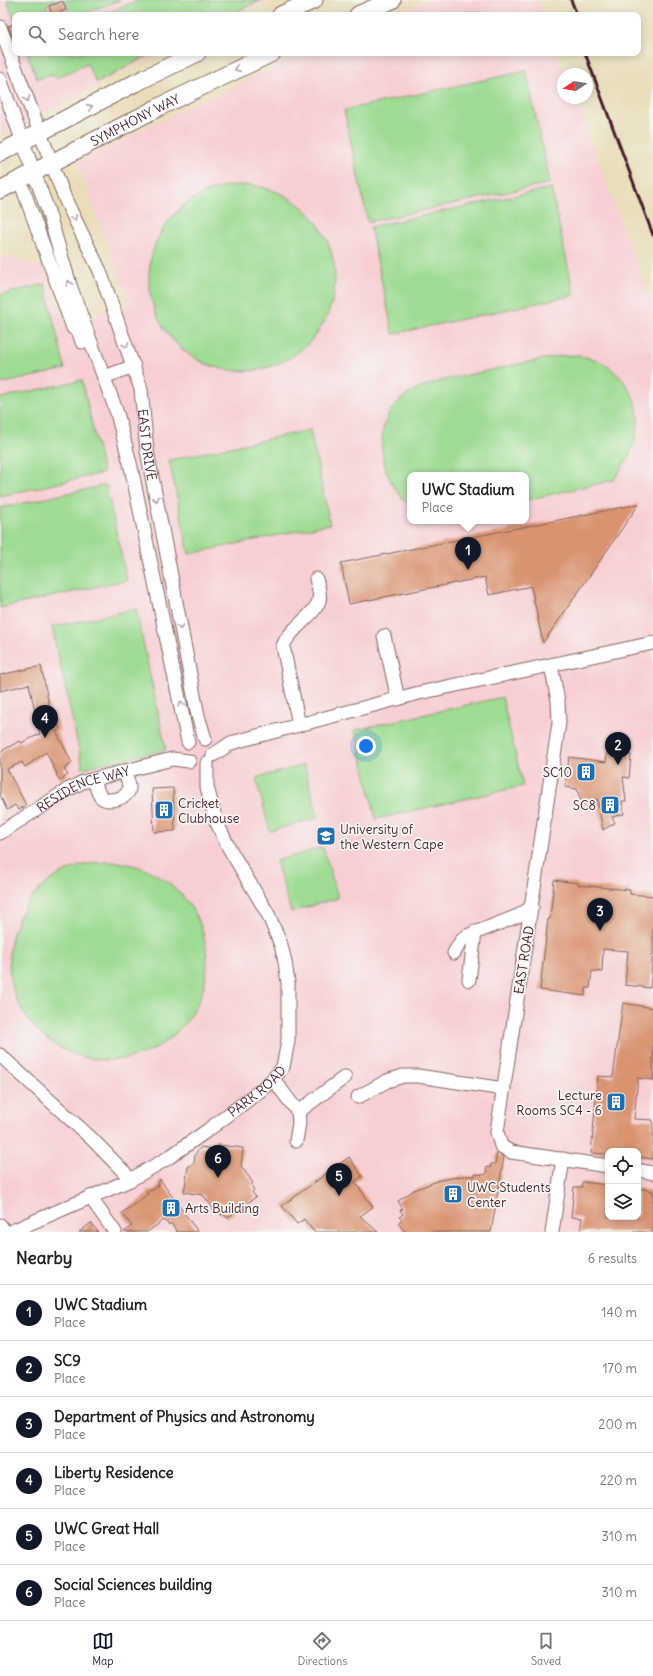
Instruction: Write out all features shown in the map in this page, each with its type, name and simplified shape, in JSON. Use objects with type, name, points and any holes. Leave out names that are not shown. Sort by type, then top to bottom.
[{"type":"main road","points":[[288,12],[314,0]]},
{"type":"main road","points":[[365,12],[392,0]]},
{"type":"main road","points":[[0,153],[134,83],[191,56]]},
{"type":"main road","name":"SYMPHONY WAY","points":[[0,190],[51,162],[165,104],[266,56]]},
{"type":"street","name":"EAST DRIVE","points":[[0,27],[66,201],[100,272],[141,389],[144,434],[150,467],[198,716],[207,740]]},
{"type":"street","name":"EAST DRIVE","points":[[0,79],[47,208],[70,288],[116,413],[131,467],[187,745]]},
{"type":"street","points":[[22,189],[73,328],[76,327],[114,426],[149,591]]},
{"type":"street","points":[[104,377],[134,366]]},
{"type":"street","points":[[299,725],[283,646],[288,636],[318,603],[319,593],[316,579]]},
{"type":"street","points":[[384,636],[398,699]]},
{"type":"street","points":[[201,761],[231,743],[398,699],[653,643]]},
{"type":"street","name":"EAST ROAD","points":[[550,665],[558,701],[559,723],[497,1132],[501,1146],[511,1152],[605,1166]]},
{"type":"street","points":[[201,761],[186,755],[187,745],[196,738],[231,743]]},
{"type":"street","points":[[201,761],[212,746],[207,740]]},
{"type":"street","name":"RESIDENCE WAY","points":[[172,759],[187,745]]},
{"type":"street","name":"RESIDENCE WAY","points":[[0,833],[69,789],[94,779],[172,759],[201,761]]},
{"type":"street","name":"PARK ROAD","points":[[10,1232],[130,1180],[168,1158],[261,1090],[282,1066],[288,1041],[288,983],[281,945],[268,914],[229,848],[216,821],[201,761]]},
{"type":"street","points":[[94,779],[99,794],[103,798],[109,799],[121,797],[128,792],[129,788],[124,771]]},
{"type":"street","points":[[454,953],[463,938],[520,915],[532,907]]},
{"type":"street","points":[[478,956],[479,931]]},
{"type":"street","points":[[469,980],[479,931]]},
{"type":"street","points":[[0,1055],[92,1139],[125,1173]]},
{"type":"street","points":[[358,1097],[387,1081],[403,1076],[418,1076],[504,1089]]},
{"type":"street","points":[[298,1112],[345,1077]]},
{"type":"street","points":[[273,1078],[298,1112],[299,1123],[296,1141]]},
{"type":"street","points":[[552,1232],[563,1159]]},
{"type":"street","points":[[641,1171],[653,1173]]},
{"type":"street","points":[[90,1197],[115,1232]]},
{"type":"street","points":[[0,1225],[5,1232]]},
{"type":"shaded area","points":[[0,0],[268,0],[243,12],[12,12],[12,56],[153,56],[0,136]]},
{"type":"shaded area","points":[[429,0],[537,0],[542,12],[401,12]]},
{"type":"shaded area","name":"University of the Western Cape","points":[[300,56],[558,56],[563,68],[557,68],[557,104],[576,104],[653,306],[653,1232],[0,1232],[0,255],[44,268],[66,326],[129,302],[77,162],[193,104]]},
{"type":"green space","points":[[7,0],[61,0],[46,5],[49,12],[12,12],[12,14]]},
{"type":"green space","points":[[64,0],[120,0],[87,12],[69,12]]},
{"type":"green space","points":[[140,0],[261,0],[236,12],[108,12]]},
{"type":"green space","points":[[28,56],[146,56],[97,83],[87,64],[56,78],[53,75],[37,79]]},
{"type":"green space","points":[[526,71],[550,183],[368,222],[344,110]]},
{"type":"green space","points":[[233,185],[251,185],[278,192],[294,200],[308,212],[320,226],[328,242],[335,269],[335,287],[328,314],[320,330],[308,344],[294,356],[278,364],[251,371],[233,371],[206,364],[190,356],[176,344],[164,330],[153,305],[149,287],[149,269],[156,242],[164,226],[176,212],[190,200],[215,189]]},
{"type":"green space","points":[[551,188],[574,295],[393,334],[370,227]]},
{"type":"green space","points":[[45,284],[65,369],[0,384],[0,295]]},
{"type":"green space","points":[[578,355],[604,364],[612,369],[625,383],[634,399],[637,408],[638,421],[634,443],[628,458],[614,480],[529,499],[529,472],[407,472],[407,504],[393,486],[390,479],[384,463],[382,445],[384,426],[391,410],[402,399],[416,390],[448,379],[560,356]]},
{"type":"green space","points":[[82,380],[103,473],[0,496],[0,398]]},
{"type":"green space","points":[[310,430],[330,524],[189,554],[169,460]]},
{"type":"green space","points":[[106,485],[127,580],[0,608],[0,508]]},
{"type":"green space","points":[[136,609],[166,750],[83,768],[52,627]]},
{"type":"green space","points":[[502,697],[523,786],[376,819],[355,730]]},
{"type":"green space","points":[[304,765],[318,818],[270,831],[256,778]]},
{"type":"green space","points":[[323,847],[338,898],[291,912],[276,861]]},
{"type":"green space","points":[[108,862],[137,866],[155,874],[178,891],[195,914],[203,932],[207,961],[203,990],[195,1008],[178,1031],[155,1048],[137,1056],[108,1060],[79,1056],[61,1048],[38,1031],[21,1008],[13,990],[9,961],[13,932],[21,914],[38,891],[61,874],[79,866]]},
{"type":"building","points":[[63,1],[66,10],[60,12],[51,12],[49,6]]},
{"type":"building","points":[[12,25],[12,36],[8,26]]},
{"type":"building","points":[[639,504],[543,643],[531,586],[489,595],[485,577],[349,604],[341,563]]},
{"type":"building","points":[[41,666],[52,719],[57,719],[60,731],[56,731],[72,763],[64,769],[68,775],[61,780],[56,775],[57,774],[46,752],[25,767],[22,762],[7,769],[26,805],[19,810],[15,805],[7,810],[0,795],[0,753],[20,741],[21,743],[40,734],[29,684],[0,691],[0,675]]},
{"type":"building","points":[[607,752],[631,755],[629,778],[623,777],[626,801],[622,801],[624,814],[612,817],[615,823],[603,830],[597,799],[582,804],[577,789],[565,787],[569,757],[606,762]]},
{"type":"building","name":"Cricket Clubhouse","points":[[173,788],[175,831],[154,832],[152,789]]},
{"type":"building","points":[[554,880],[578,883],[578,885],[630,890],[630,894],[653,896],[653,952],[650,988],[625,985],[628,951],[603,949],[602,972],[592,971],[590,988],[586,988],[585,996],[540,990]]},
{"type":"building","points":[[623,1003],[653,1008],[653,1080],[638,1078],[634,1119],[653,1120],[653,1159],[641,1157],[641,1148],[605,1148],[605,1154],[591,1153],[598,1076],[613,1077]]},
{"type":"building","points":[[219,1145],[243,1148],[241,1166],[253,1183],[251,1185],[254,1190],[252,1192],[256,1197],[227,1218],[223,1213],[221,1215],[217,1210],[215,1211],[203,1195],[184,1192],[188,1167],[194,1163],[195,1154],[201,1147],[213,1149]]},
{"type":"building","name":"UWC Students Center","points":[[497,1153],[504,1157],[491,1232],[405,1232],[398,1223],[402,1220],[399,1217],[403,1214],[400,1210],[403,1209],[398,1201],[414,1190],[440,1180],[463,1176],[475,1176],[475,1174],[486,1175],[487,1167],[490,1168],[491,1164],[495,1164]]},
{"type":"building","points":[[349,1157],[362,1176],[355,1182],[373,1207],[360,1216],[378,1232],[314,1232],[304,1219],[297,1224],[282,1206]]},
{"type":"building","name":"Arts Building","points":[[160,1179],[198,1232],[177,1232],[171,1223],[169,1225],[164,1220],[147,1232],[124,1232],[132,1226],[122,1213],[148,1194],[146,1191],[153,1190],[158,1186]]},
{"type":"building","points":[[582,1182],[605,1185],[605,1220],[641,1220],[641,1189],[653,1191],[653,1232],[580,1232],[582,1218],[571,1217],[574,1187],[582,1187]]},
{"type":"building","points":[[91,1223],[98,1232],[79,1232]]},
{"type":"railway","points":[[571,0],[576,12]]},
{"type":"railway","points":[[586,56],[653,235]]},
{"type":"place","name":"UWC Stadium","points":[[468,570]]},
{"type":"place","name":"Liberty Residence","points":[[45,738]]},
{"type":"place","name":"SC9","points":[[618,765]]},
{"type":"place","name":"SC10","points":[[586,772]]},
{"type":"place","name":"SC8","points":[[610,805]]},
{"type":"place","name":"Cricket Clubhouse","points":[[164,810]]},
{"type":"place","name":"University of the Western Cape","points":[[326,836]]},
{"type":"place","name":"Department of Physics and Astronomy","points":[[600,931]]},
{"type":"place","name":"Lecture Rooms SC4 - 6","points":[[616,1102]]},
{"type":"place","name":"Social Sciences building","points":[[218,1178]]},
{"type":"place","name":"UWC Students Center","points":[[453,1194]]},
{"type":"place","name":"UWC Great Hall","points":[[339,1196]]},
{"type":"place","name":"Arts Building","points":[[171,1208]]}]
